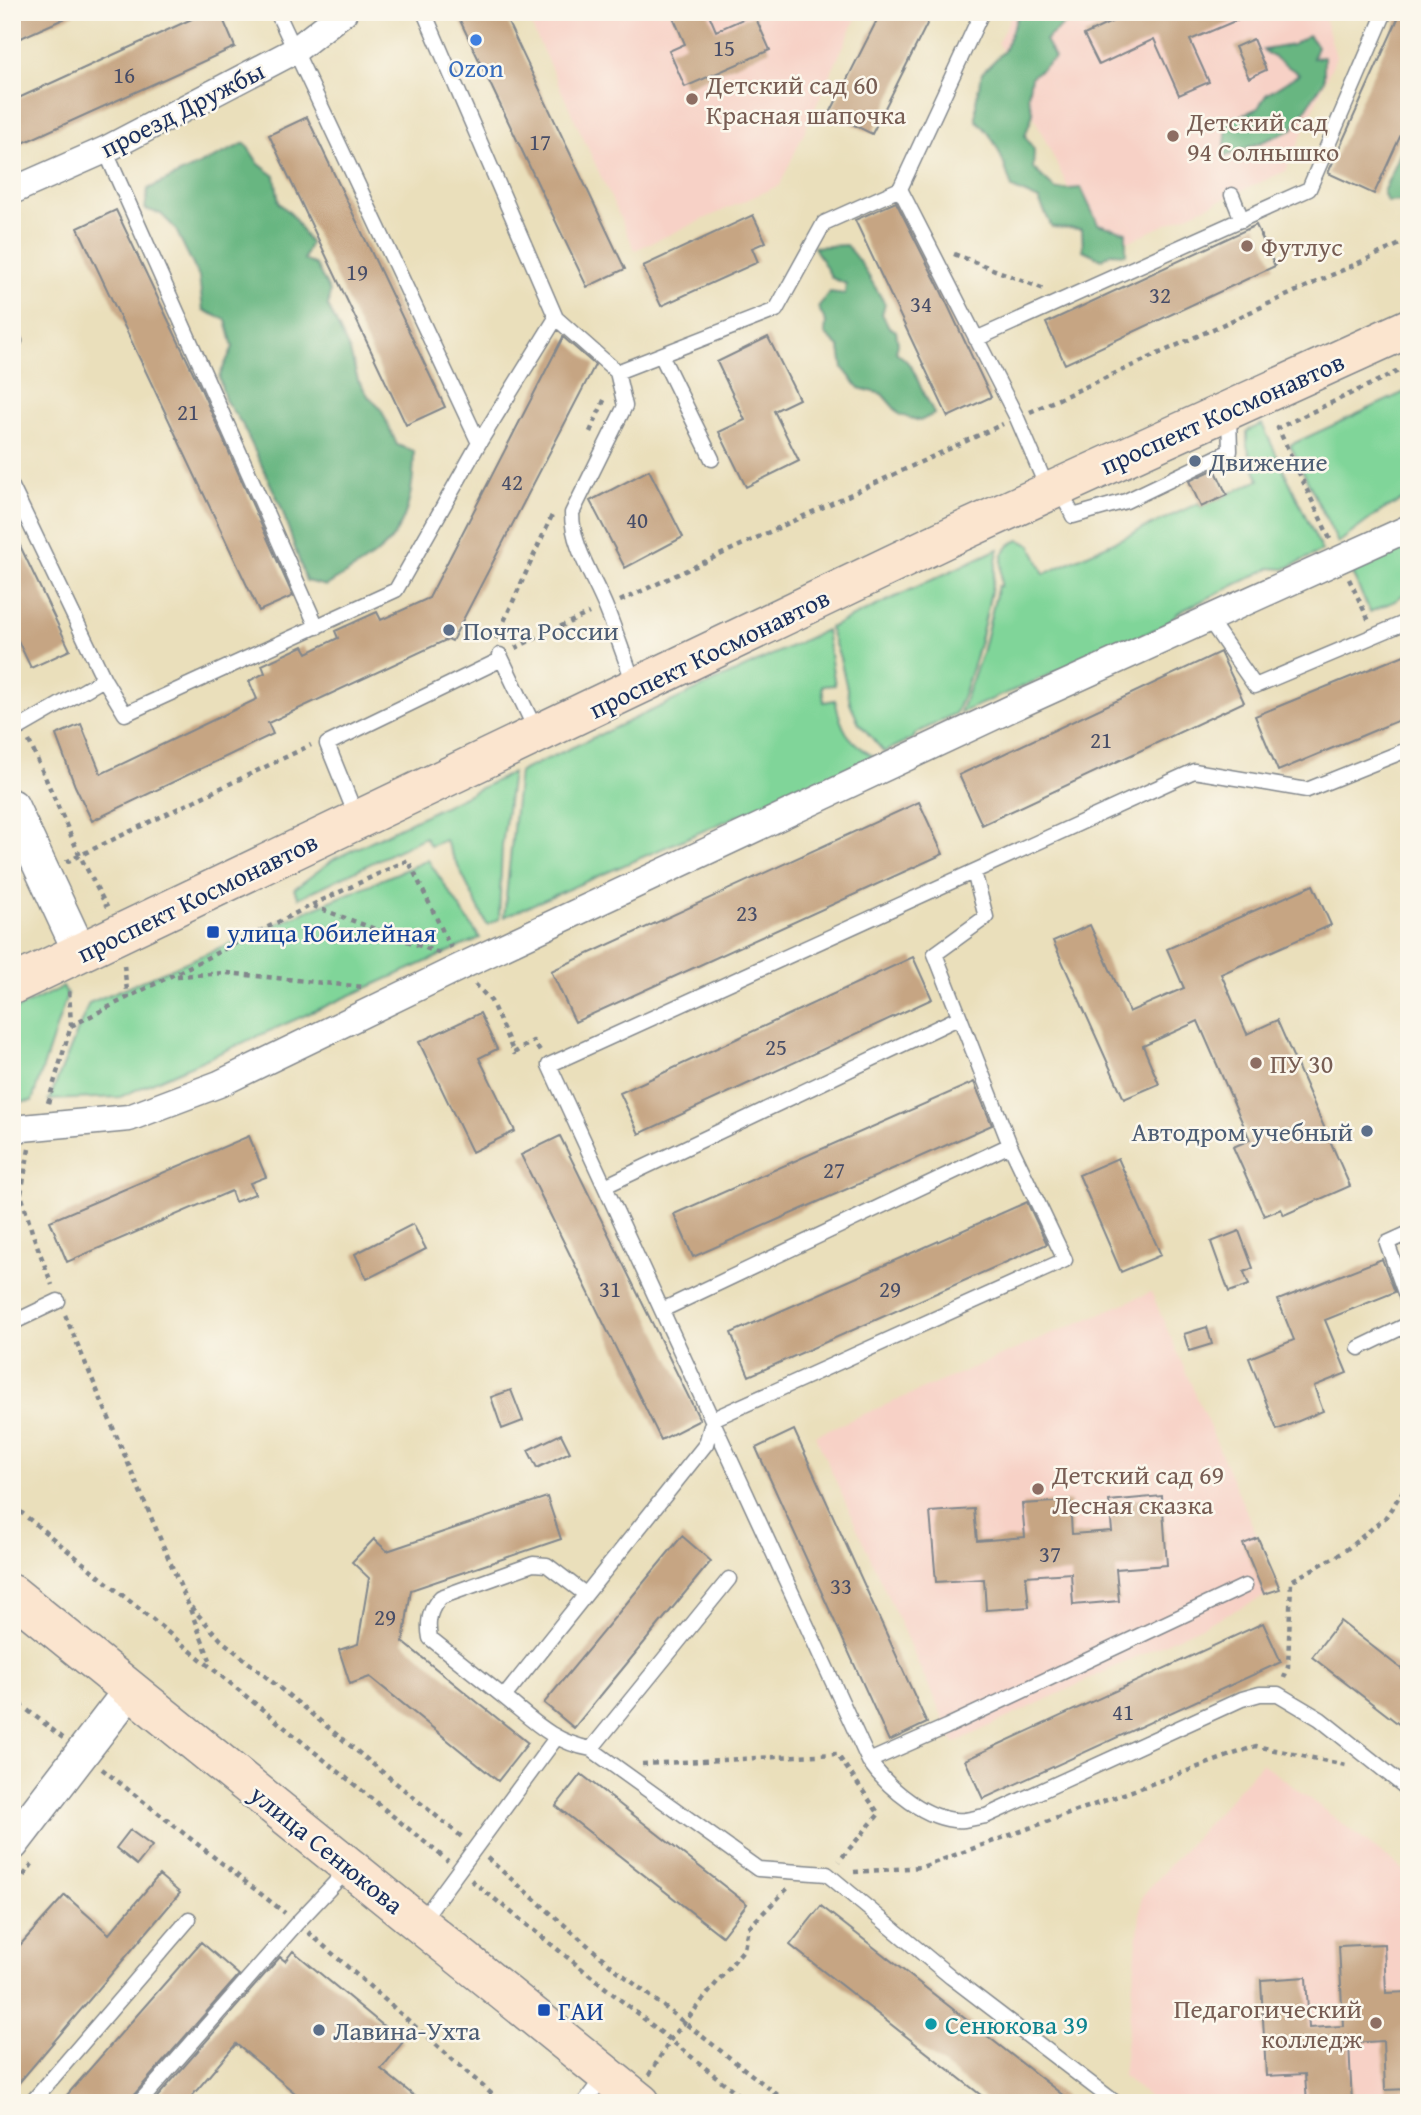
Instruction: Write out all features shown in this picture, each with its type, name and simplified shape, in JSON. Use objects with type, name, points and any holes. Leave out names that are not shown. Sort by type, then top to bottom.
[{"type":"main road","name":"проспект Космонавтов","points":[[12,985],[1054,489],[1409,328]]},
{"type":"main road","name":"улица Сенюкова","points":[[12,1594],[419,1924],[595,2088],[641,2103]]},
{"type":"street","name":"проезд Дружбы","points":[[20,188],[105,150],[294,51],[344,12]]},
{"type":"street","points":[[12,1129],[129,1118],[240,1074],[460,967],[1208,618],[1409,528]]},
{"type":"street","points":[[12,806],[43,871],[71,957]]},
{"type":"street","points":[[12,1844],[131,1689]]},
{"type":"lane","points":[[277,12],[478,443]]},
{"type":"lane","points":[[424,12],[556,318],[617,372],[625,406],[572,513],[575,541],[606,608],[636,688]]},
{"type":"lane","points":[[617,372],[776,310],[824,223],[900,189],[982,12]]},
{"type":"lane","points":[[976,339],[1309,190],[1385,12]]},
{"type":"lane","points":[[105,150],[317,627]]},
{"type":"lane","points":[[900,189],[1054,489]]},
{"type":"lane","points":[[1232,195],[1242,220]]},
{"type":"lane","points":[[12,487],[104,679],[125,714],[396,590],[478,443],[556,318]]},
{"type":"lane","points":[[12,336],[15,341],[12,342]]},
{"type":"lane","points":[[661,355],[712,459]]},
{"type":"lane","points":[[1208,618],[1255,686],[1409,621]]},
{"type":"lane","points":[[358,820],[327,744],[501,657],[538,734]]},
{"type":"lane","points":[[18,729],[104,679]]},
{"type":"lane","points":[[1409,749],[1307,790],[1194,771],[549,1065],[869,1761],[881,1779],[900,1796],[943,1818],[962,1820],[986,1816],[1260,1693],[1278,1694],[1320,1719],[1409,1790]]},
{"type":"lane","points":[[713,1419],[1065,1260],[1010,1145],[935,954],[986,917],[974,872]]},
{"type":"lane","points":[[605,1186],[958,1018]]},
{"type":"lane","points":[[662,1310],[1010,1145]]},
{"type":"lane","points":[[1409,1233],[1387,1243],[1409,1304]]},
{"type":"lane","points":[[12,1323],[58,1300]]},
{"type":"lane","points":[[1359,1348],[1409,1324]]},
{"type":"lane","points":[[504,1697],[706,1444],[713,1419]]},
{"type":"lane","points":[[585,1594],[547,1565],[533,1564],[441,1597],[433,1606],[428,1626],[430,1638],[556,1738],[570,1745],[591,1749],[758,1869],[827,1874],[951,1977],[1116,2103]]},
{"type":"lane","points":[[591,1749],[729,1579]]},
{"type":"lane","points":[[869,1761],[1245,1586]]},
{"type":"lane","points":[[419,1924],[556,1738]]},
{"type":"lane","points":[[139,2103],[297,1923],[350,1867]]},
{"type":"lane","points":[[31,2103],[189,1919]]},
{"type":"path","points":[[501,657],[586,614],[606,608],[1409,240]]},
{"type":"path","points":[[929,244],[1068,298]]},
{"type":"path","points":[[1376,635],[1278,428],[1409,366]]},
{"type":"path","points":[[18,729],[80,856]]},
{"type":"path","points":[[43,871],[315,744]]},
{"type":"path","points":[[71,1026],[408,860],[460,967]]},
{"type":"path","points":[[312,905],[437,952],[460,967],[491,1001],[514,1053],[533,1041],[549,1065]]},
{"type":"path","points":[[71,957],[71,1026],[42,1127],[29,1149],[20,1194],[58,1300],[213,1668]]},
{"type":"path","points":[[173,976],[228,972],[372,988]]},
{"type":"path","points":[[12,1198],[20,1194]]},
{"type":"path","points":[[1278,1694],[1288,1667],[1291,1581],[1342,1553],[1385,1518],[1409,1482]]},
{"type":"path","points":[[12,1505],[748,2103]]},
{"type":"path","points":[[12,1698],[297,1923],[502,2103]]},
{"type":"path","points":[[671,2039],[744,1949],[748,1927],[785,1889],[827,1874]]},
{"type":"shaded area","name":"Детский сад 60 Красная шапочка","points":[[525,12],[859,12],[780,185],[635,250]]},
{"type":"shaded area","name":"Детский сад 94 Солнышко","points":[[1013,12],[1323,12],[1336,57],[1286,171],[1100,254],[998,42]]},
{"type":"shaded area","name":"Детский сад 69 Лесная сказка","points":[[1151,1292],[1280,1589],[954,1743],[815,1435]]},
{"type":"shaded area","points":[[1262,1763],[1409,1874],[1409,2103],[1156,2103],[1123,2076],[1142,1896]]},
{"type":"green space","points":[[1021,12],[1074,12],[1071,19],[1045,40],[1055,58],[1031,77],[1028,96],[1033,114],[1025,136],[1034,150],[1033,168],[1056,190],[1081,188],[1098,224],[1126,232],[1126,254],[1111,253],[1102,259],[1083,250],[1082,229],[1052,227],[1039,200],[1012,188],[995,143],[976,120],[976,101],[982,73],[1004,51]]},
{"type":"green space","points":[[1308,35],[1317,46],[1313,58],[1324,57],[1324,81],[1292,130],[1224,157],[1227,122],[1258,108],[1266,95],[1299,74],[1263,50],[1292,45]]},
{"type":"green space","points":[[1409,134],[1409,197],[1406,201],[1387,202],[1383,192]]},
{"type":"green space","points":[[245,143],[259,164],[275,176],[279,203],[292,215],[310,243],[304,260],[316,265],[330,292],[328,306],[350,352],[358,380],[381,409],[397,445],[414,451],[411,491],[398,529],[375,555],[326,586],[306,581],[280,504],[242,424],[225,400],[219,377],[233,347],[226,320],[203,310],[199,277],[175,228],[161,214],[145,209],[148,189]]},
{"type":"green space","points":[[846,245],[862,265],[885,304],[882,314],[889,327],[896,331],[896,352],[913,370],[934,414],[920,421],[900,415],[882,394],[859,388],[843,368],[840,348],[825,334],[826,322],[818,307],[830,292],[845,294],[846,284],[832,278],[814,247]]},
{"type":"green space","points":[[1409,390],[1409,497],[1381,511],[1338,543],[1290,445]]},
{"type":"green space","points":[[1262,424],[1322,551],[1285,569],[1270,568],[1179,612],[1164,626],[960,713],[982,653],[998,586],[1001,586],[1002,558],[1012,543],[1019,540],[1031,545],[1044,574],[1199,503],[1201,507],[1259,480],[1247,446],[1247,431]]},
{"type":"green space","points":[[1409,537],[1409,590],[1395,601],[1370,612],[1348,565]]},
{"type":"green space","points":[[998,549],[982,632],[956,713],[884,752],[859,723],[851,706],[840,658],[829,628]]},
{"type":"green space","points":[[826,630],[835,685],[822,686],[824,702],[835,700],[847,734],[874,757],[504,917],[519,772]]},
{"type":"green space","points":[[512,773],[502,846],[499,919],[487,925],[445,840],[430,846],[425,837],[299,898],[294,889],[334,859]]},
{"type":"green space","points":[[428,860],[480,938],[120,1097],[49,1100],[89,1003]]},
{"type":"green space","points":[[63,987],[67,995],[32,1101],[12,1103],[12,1011]]},
{"type":"building","points":[[12,12],[79,12],[12,42]]},
{"type":"building","points":[[207,12],[220,12],[235,47],[12,148],[12,101]]},
{"type":"building","points":[[456,12],[503,12],[625,269],[587,287]]},
{"type":"building","points":[[671,12],[708,12],[716,31],[754,14],[770,50],[685,87],[669,51],[685,44]]},
{"type":"building","points":[[881,12],[933,12],[872,134],[830,113]]},
{"type":"building","points":[[1132,12],[1256,12],[1190,40],[1209,82],[1179,95],[1154,39],[1099,65],[1084,35]]},
{"type":"building","points":[[1401,12],[1409,12],[1409,117],[1374,194],[1328,173]]},
{"type":"building","points":[[1253,39],[1266,70],[1249,78],[1235,47]]},
{"type":"building","points":[[307,117],[445,407],[406,425],[269,135]]},
{"type":"building","points":[[896,202],[991,397],[948,417],[855,220]]},
{"type":"building","points":[[116,210],[200,387],[293,596],[259,611],[78,228]]},
{"type":"building","points":[[753,215],[766,242],[752,248],[758,262],[661,306],[643,266]]},
{"type":"building","points":[[1256,225],[1275,266],[1065,364],[1046,323]]},
{"type":"building","points":[[563,337],[595,365],[452,641],[448,639],[268,723],[273,734],[92,821],[75,786],[56,735],[81,724],[101,774],[257,699],[249,681],[265,673],[262,665],[303,646],[307,653],[338,638],[335,631],[377,612],[381,620],[429,598]]},
{"type":"building","points":[[768,337],[799,399],[774,411],[799,461],[746,487],[719,432],[745,420],[717,362]]},
{"type":"building","points":[[1215,469],[1227,495],[1201,507],[1189,481]]},
{"type":"building","points":[[649,470],[683,537],[625,568],[590,501]]},
{"type":"building","points":[[12,529],[70,650],[31,668],[12,628]]},
{"type":"building","points":[[1220,652],[1244,702],[982,825],[959,775]]},
{"type":"building","points":[[1409,653],[1409,716],[1278,771],[1255,716]]},
{"type":"building","points":[[919,802],[943,854],[575,1022],[551,971]]},
{"type":"building","name":"ПУ 30","points":[[1313,885],[1331,925],[1221,974],[1247,1034],[1277,1020],[1350,1186],[1284,1215],[1281,1209],[1264,1216],[1233,1147],[1250,1140],[1198,1021],[1143,1046],[1159,1084],[1124,1099],[1053,941],[1090,925],[1129,1012],[1184,988],[1167,949]]},
{"type":"building","points":[[913,957],[932,999],[639,1134],[620,1093]]},
{"type":"building","points":[[480,1013],[497,1049],[479,1058],[515,1131],[472,1152],[419,1042]]},
{"type":"building","points":[[974,1082],[992,1125],[693,1257],[674,1214]]},
{"type":"building","points":[[249,1136],[266,1177],[250,1183],[255,1194],[235,1202],[231,1191],[67,1262],[50,1221]]},
{"type":"building","points":[[560,1136],[700,1420],[661,1440],[521,1155]]},
{"type":"building","points":[[1118,1158],[1161,1255],[1121,1272],[1079,1175]]},
{"type":"building","points":[[1027,1202],[1047,1244],[749,1376],[731,1333]]},
{"type":"building","points":[[413,1224],[426,1249],[367,1279],[355,1254]]},
{"type":"building","points":[[1239,1231],[1253,1268],[1244,1272],[1249,1285],[1229,1292],[1211,1242]]},
{"type":"building","points":[[1382,1259],[1395,1292],[1325,1320],[1347,1373],[1314,1386],[1323,1411],[1277,1430],[1249,1358],[1294,1340],[1278,1300]]},
{"type":"building","points":[[1207,1327],[1212,1344],[1189,1351],[1184,1334]]},
{"type":"building","points":[[511,1390],[523,1421],[502,1429],[491,1397]]},
{"type":"building","points":[[794,1430],[927,1723],[889,1741],[756,1448]]},
{"type":"building","points":[[561,1434],[570,1452],[537,1468],[528,1450]]},
{"type":"building","points":[[1162,1496],[1167,1565],[1116,1569],[1119,1601],[1073,1605],[1071,1573],[1026,1576],[1029,1607],[986,1610],[984,1579],[936,1582],[930,1512],[974,1509],[977,1541],[1025,1537],[1022,1504],[1070,1501],[1072,1534],[1112,1531],[1109,1501]]},
{"type":"building","points":[[547,1497],[561,1539],[411,1590],[403,1642],[528,1743],[498,1781],[370,1677],[350,1684],[339,1650],[358,1644],[369,1578],[352,1562],[374,1539],[387,1551]]},
{"type":"building","points":[[682,1536],[711,1561],[574,1728],[544,1703]]},
{"type":"building","points":[[1258,1538],[1280,1589],[1264,1594],[1243,1544]]},
{"type":"building","points":[[1340,1621],[1409,1675],[1409,1732],[1312,1657]]},
{"type":"building","points":[[1263,1623],[1281,1662],[983,1799],[965,1760]]},
{"type":"building","points":[[581,1774],[747,1904],[722,1936],[556,1806]]},
{"type":"building","points":[[130,1830],[152,1846],[137,1865],[116,1848]]},
{"type":"building","points":[[159,1875],[180,1893],[12,2091],[12,1954],[65,1895],[109,1934]]},
{"type":"building","name":"Сенюкова 39","points":[[821,1906],[1073,2103],[991,2103],[790,1945]]},
{"type":"building","points":[[201,1942],[239,1975],[132,2097],[130,2103],[60,2103]]},
{"type":"building","name":"Педагогический колледж","points":[[1384,1944],[1386,1993],[1409,1992],[1409,2089],[1385,2090],[1383,2041],[1349,2043],[1352,2103],[1307,2103],[1305,2074],[1266,2076],[1261,1980],[1306,1977],[1309,2028],[1343,2026],[1339,1946]]},
{"type":"building","points":[[293,1951],[403,2042],[381,2069],[423,2103],[307,2103],[236,2044],[186,2103],[152,2103],[280,1957],[285,1961]]},
{"type":"place","name":"Ozon","points":[[476,40]]},
{"type":"place","name":"Детский сад 60 Красная шапочка","points":[[692,99]]},
{"type":"place","name":"Детский сад 94 Солнышко","points":[[1173,136]]},
{"type":"place","name":"Футлус","points":[[1247,246]]},
{"type":"place","name":"Движение","points":[[1195,461]]},
{"type":"place","name":"Почта России","points":[[449,630]]},
{"type":"place","name":"улица Юбилейная","points":[[213,932]]},
{"type":"place","name":"ПУ 30","points":[[1256,1063]]},
{"type":"place","name":"Автодром учебный","points":[[1367,1131]]},
{"type":"place","name":"Детский сад 69 Лесная сказка","points":[[1038,1489]]},
{"type":"place","name":"ГАИ","points":[[544,2010]]},
{"type":"place","name":"Педагогический колледж","points":[[1376,2023]]},
{"type":"place","name":"Сенюкова 39","points":[[931,2024]]},
{"type":"place","name":"Лавина-Ухта","points":[[319,2030]]}]
